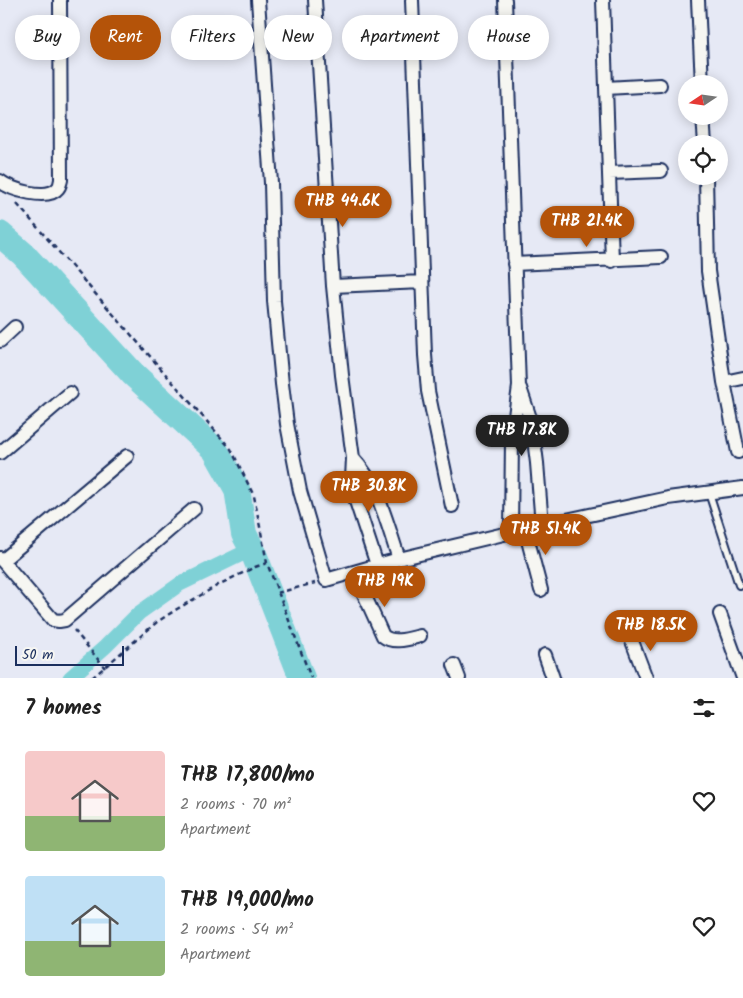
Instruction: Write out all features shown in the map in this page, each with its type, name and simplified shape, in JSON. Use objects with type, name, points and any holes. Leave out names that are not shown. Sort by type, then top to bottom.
[{"type":"street","points":[[0,181],[4,185],[22,192],[40,194],[50,193],[58,189],[61,180],[60,0]]},
{"type":"street","points":[[258,0],[271,183],[274,301],[282,384],[287,424],[300,491],[326,580],[399,559],[542,525],[668,498],[743,488]]},
{"type":"street","points":[[315,0],[333,286],[353,458],[352,479],[354,495],[377,565]]},
{"type":"street","points":[[412,0],[422,282],[428,390],[452,506]]},
{"type":"street","points":[[504,0],[519,386],[512,439],[512,532]]},
{"type":"street","points":[[603,0],[612,261]]},
{"type":"street","points":[[698,0],[702,75]]},
{"type":"street","points":[[606,88],[660,85]]},
{"type":"street","points":[[609,173],[661,171]]},
{"type":"street","points":[[706,185],[708,271],[724,382],[738,452]]},
{"type":"street","points":[[514,264],[612,261],[661,257]]},
{"type":"street","points":[[333,286],[422,282]]},
{"type":"street","points":[[0,340],[15,328]]},
{"type":"street","points":[[724,382],[743,378]]},
{"type":"street","points":[[519,386],[532,424],[542,525]]},
{"type":"street","points":[[0,453],[70,392]]},
{"type":"street","points":[[126,456],[1,559],[53,620],[65,620],[194,509]]},
{"type":"street","points":[[353,458],[364,470],[371,482],[399,559]]},
{"type":"street","points":[[525,529],[542,590]]},
{"type":"street","points":[[354,572],[383,636],[388,640],[396,641],[420,636]]},
{"type":"street","points":[[720,614],[743,678]]},
{"type":"street","points":[[630,636],[646,678]]},
{"type":"street","points":[[545,656],[553,678]]},
{"type":"street","points":[[454,665],[459,678]]},
{"type":"lane","points":[[709,493],[739,585]]},
{"type":"path","points":[[15,201],[231,449],[254,496],[267,563],[311,678]]},
{"type":"path","points":[[92,678],[103,666],[176,609],[220,584],[267,563]]},
{"type":"path","points":[[278,593],[326,580]]},
{"type":"path","points":[[65,620],[103,666]]},
{"type":"waterway","points":[[0,234],[23,254],[133,374],[215,450],[237,489],[244,534],[252,549],[302,678]]},
{"type":"waterway","points":[[70,678],[139,613],[180,584],[252,549]]}]
